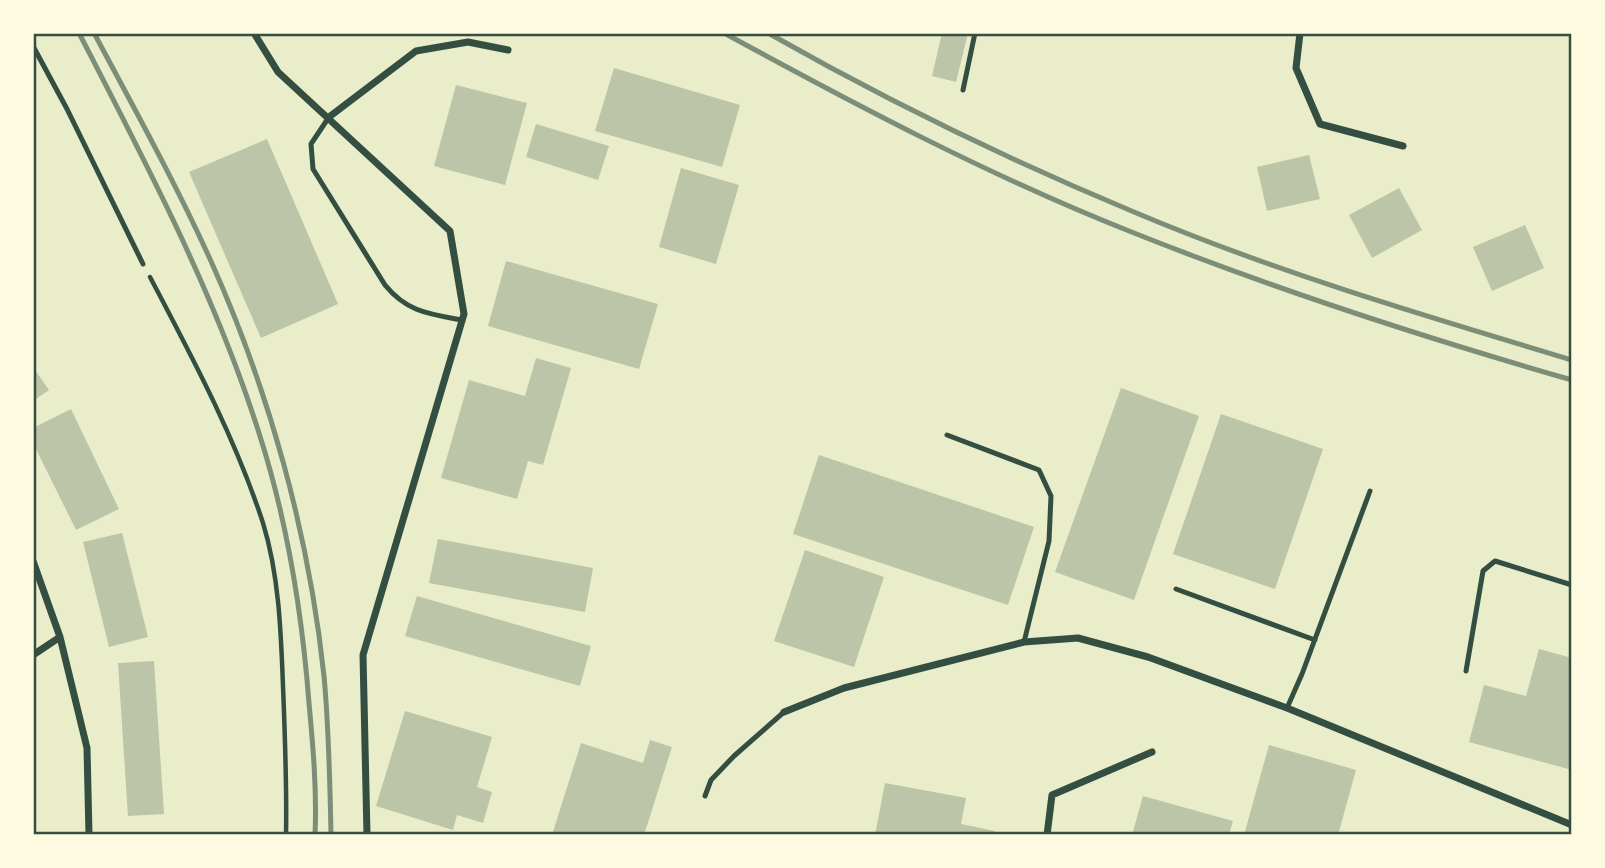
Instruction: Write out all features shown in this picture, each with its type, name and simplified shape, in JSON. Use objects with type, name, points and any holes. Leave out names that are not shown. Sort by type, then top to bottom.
[{"type":"street","points":[[254,33],[278,72],[450,231],[464,314],[363,655],[367,835]]},
{"type":"street","points":[[1300,33],[1296,68],[1320,124],[1403,146]]},
{"type":"street","points":[[329,117],[416,51],[468,42],[508,50]]},
{"type":"street","points":[[33,561],[60,637],[87,748],[89,835]]},
{"type":"street","points":[[33,654],[60,637]]},
{"type":"street","points":[[784,712],[844,688],[1024,642],[1078,638],[1148,656],[1287,708],[1572,825]]},
{"type":"street","points":[[1046,835],[1052,794],[1152,752]]},
{"type":"lane","points":[[963,89],[975,33]]},
{"type":"lane","points":[[33,46],[143,264]]},
{"type":"lane","points":[[329,117],[312,144],[313,169],[385,285],[398,301],[428,314],[462,320]]},
{"type":"lane","points":[[947,435],[1039,470],[1051,496],[1049,541],[1024,642]]},
{"type":"lane","points":[[1287,708],[1370,491]]},
{"type":"lane","points":[[1466,671],[1483,571],[1495,561],[1572,585]]},
{"type":"lane","points":[[1176,589],[1315,640]]},
{"type":"lane","points":[[705,796],[711,780],[726,764],[784,712]]},
{"type":"path","points":[[143,264],[212,397],[263,525],[280,612],[288,784],[286,835]]},
{"type":"building","points":[[942,33],[968,33],[956,82],[932,76]]},
{"type":"building","points":[[614,68],[740,105],[722,167],[595,131]]},
{"type":"building","points":[[456,85],[527,103],[505,185],[434,166]]},
{"type":"building","points":[[536,124],[609,146],[598,180],[526,157]]},
{"type":"building","points":[[267,139],[338,304],[261,338],[189,172]]},
{"type":"building","points":[[1309,155],[1320,199],[1267,211],[1257,167]]},
{"type":"building","points":[[681,168],[739,185],[716,264],[659,247]]},
{"type":"building","points":[[1399,188],[1422,230],[1372,258],[1349,215]]},
{"type":"building","points":[[1525,225],[1544,268],[1492,291],[1473,247]]},
{"type":"building","points":[[506,261],[658,304],[639,369],[488,326]]},
{"type":"building","points":[[536,358],[571,368],[543,465],[528,461],[517,499],[441,478],[469,380],[525,396]]},
{"type":"building","points":[[33,367],[49,390],[33,401]]},
{"type":"building","points":[[1121,388],[1199,416],[1134,600],[1055,572]]},
{"type":"building","points":[[71,409],[119,509],[76,530],[33,443],[33,428]]},
{"type":"building","points":[[1221,414],[1323,449],[1275,589],[1173,554]]},
{"type":"building","points":[[819,455],[1034,527],[1008,605],[793,534]]},
{"type":"building","points":[[122,533],[148,637],[109,647],[83,542]]},
{"type":"building","points":[[438,539],[593,568],[585,612],[429,583]]},
{"type":"building","points":[[805,550],[884,577],[854,667],[774,641]]},
{"type":"building","points":[[417,596],[591,646],[580,686],[405,636]]},
{"type":"building","points":[[1539,649],[1572,658],[1572,770],[1469,742],[1484,685],[1526,696]]},
{"type":"building","points":[[154,661],[164,814],[128,816],[118,663]]},
{"type":"building","points":[[405,711],[492,737],[477,787],[492,792],[483,823],[457,815],[453,830],[376,806]]},
{"type":"building","points":[[650,740],[672,747],[644,835],[552,835],[581,743],[643,763]]},
{"type":"building","points":[[1269,745],[1356,770],[1338,835],[1244,835]]},
{"type":"building","points":[[885,783],[966,798],[961,824],[995,831],[994,835],[875,835]]},
{"type":"building","points":[[1143,796],[1233,821],[1229,835],[1132,835]]},
{"type":"railway","points":[[79,33],[154,180],[222,330],[269,466],[292,566],[302,635],[314,769],[315,835]]},
{"type":"railway","points":[[94,33],[210,259],[251,359],[284,463],[308,569],[324,676],[331,835]]},
{"type":"railway","points":[[724,33],[874,113],[1077,210],[1238,273],[1460,347],[1572,380]]},
{"type":"railway","points":[[768,33],[948,128],[1041,172],[1188,234],[1296,274],[1572,360]]}]
